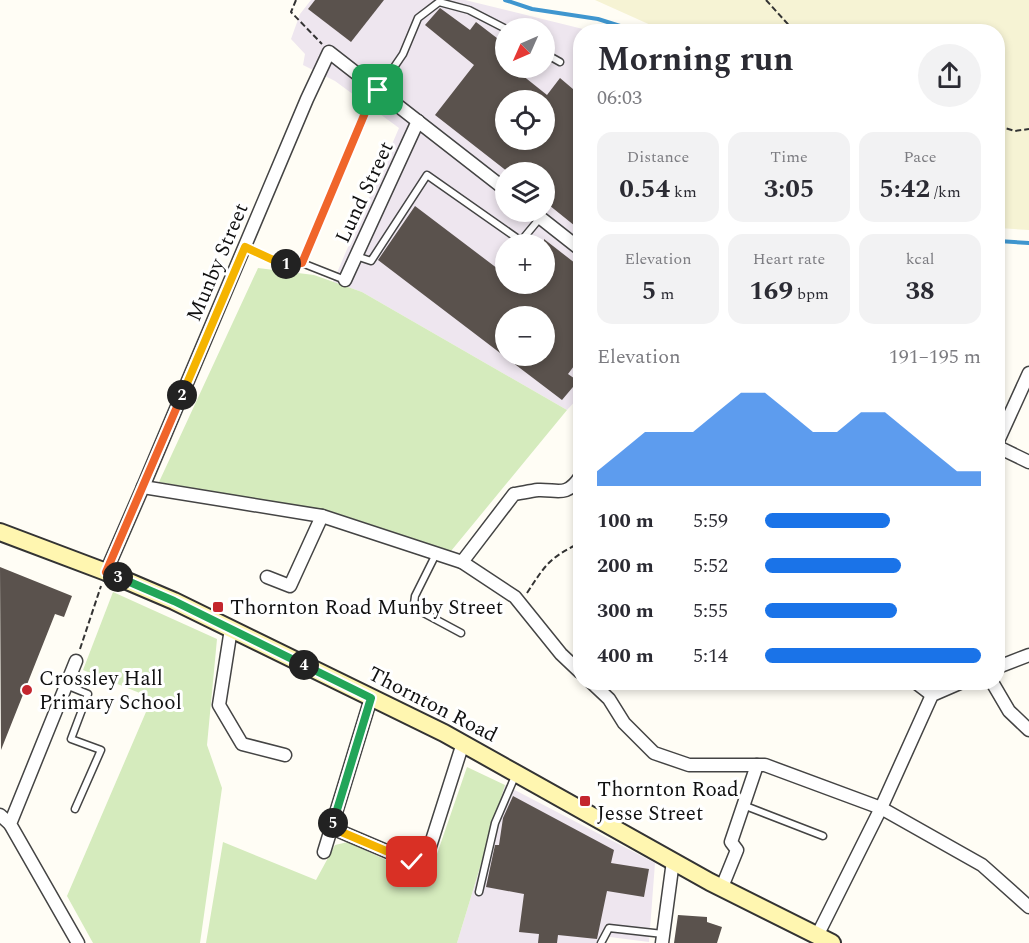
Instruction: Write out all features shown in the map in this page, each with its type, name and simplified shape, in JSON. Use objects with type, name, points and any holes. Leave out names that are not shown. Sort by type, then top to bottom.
[{"type":"main road","name":"Thornton Road","points":[[0,532],[106,572],[174,601],[463,743],[673,861],[824,939]]},
{"type":"street","points":[[329,52],[495,181]]},
{"type":"street","name":"Munby Street","points":[[106,572],[329,52]]},
{"type":"street","name":"Lund Street","points":[[345,280],[418,121]]},
{"type":"street","points":[[546,222],[573,243]]},
{"type":"street","points":[[1005,426],[1029,373]]},
{"type":"street","points":[[1005,450],[1029,462]]},
{"type":"street","points":[[462,562],[514,494],[539,490],[562,492],[573,485]]},
{"type":"street","points":[[143,487],[322,516],[462,562],[515,597],[573,665]]},
{"type":"street","points":[[267,577],[290,586],[322,516]]},
{"type":"street","points":[[231,629],[219,705],[242,744],[285,755]]},
{"type":"street","points":[[1005,665],[1029,655]]},
{"type":"street","points":[[10,824],[76,661]]},
{"type":"street","points":[[599,690],[609,699],[624,723],[654,753],[689,765],[765,765],[881,808],[982,865],[1029,907]]},
{"type":"street","points":[[925,690],[932,695]]},
{"type":"street","points":[[824,939],[932,695],[944,690]]},
{"type":"street","points":[[996,690],[1008,711],[1029,730]]},
{"type":"street","points":[[324,852],[371,698]]},
{"type":"street","points":[[332,828],[412,862],[427,856],[463,743]]},
{"type":"street","points":[[722,887],[737,850],[731,842],[758,765]]},
{"type":"street","points":[[0,815],[10,824],[78,943]]},
{"type":"street","points":[[663,939],[673,861]]},
{"type":"lane","points":[[302,263],[370,101],[403,54],[418,18],[439,2],[469,10],[495,23]]},
{"type":"lane","points":[[555,59],[560,62]]},
{"type":"lane","points":[[356,256],[371,261],[427,175],[521,242],[532,222]]},
{"type":"lane","points":[[245,247],[282,264],[302,263],[345,280]]},
{"type":"lane","points":[[437,552],[415,596],[414,604],[420,611],[461,633]]},
{"type":"lane","points":[[66,685],[88,694],[71,739],[101,750],[75,809]]},
{"type":"lane","points":[[479,892],[495,823],[516,773]]},
{"type":"lane","points":[[743,805],[824,836]]},
{"type":"lane","points":[[601,943],[609,928],[663,939]]},
{"type":"path","points":[[296,0],[291,12],[329,52]]},
{"type":"path","points":[[766,0],[788,24]]},
{"type":"path","points":[[1005,128],[1015,131],[1029,129]]},
{"type":"path","points":[[520,603],[546,564],[573,546]]},
{"type":"path","points":[[76,661],[106,572]]},
{"type":"shaded area","points":[[311,0],[465,0],[538,18],[495,18],[495,78],[555,78],[555,22],[573,27],[573,404],[567,410],[362,292],[333,282],[399,128],[335,81],[303,65],[305,54],[291,39],[300,14]]},
{"type":"shaded area","points":[[595,0],[1029,0],[1029,230],[1005,228],[1005,24],[648,24]]},
{"type":"shaded area","points":[[505,785],[655,863],[649,942],[602,936],[601,943],[457,943]]},
{"type":"green space","points":[[258,268],[314,275],[362,292],[567,410],[451,551],[333,512],[159,482]]},
{"type":"green space","points":[[113,592],[217,639],[207,745],[222,788],[200,943],[93,943],[67,896],[152,698],[83,670]]},
{"type":"green space","points":[[467,767],[505,785],[457,943],[206,943],[223,842],[316,880],[335,845],[348,842],[428,880]]},
{"type":"building","points":[[315,0],[384,0],[351,42],[308,9]]},
{"type":"building","points":[[440,8],[470,30],[476,22],[495,37],[495,78],[526,78],[541,90],[495,90],[495,150],[555,150],[555,90],[551,90],[560,78],[573,89],[573,224],[555,210],[555,162],[495,162],[435,115],[474,65],[425,25]]},
{"type":"building","points":[[415,206],[495,267],[495,294],[555,294],[555,248],[573,262],[573,367],[568,374],[573,378],[573,387],[562,400],[517,366],[555,366],[555,306],[495,306],[495,349],[378,260]]},
{"type":"building","points":[[0,567],[72,596],[64,617],[55,614],[1,750]]},
{"type":"building","points":[[513,796],[614,850],[611,863],[649,869],[644,897],[607,891],[597,939],[558,935],[557,943],[538,943],[539,934],[519,932],[524,894],[486,887],[495,845],[499,845],[503,818]]},
{"type":"building","points":[[678,915],[707,917],[707,922],[722,927],[717,943],[674,943]]},
{"type":"waterway","points":[[505,0],[532,9],[598,19],[614,24]]},
{"type":"waterway","points":[[1005,241],[1029,243]]},
{"type":"place","name":"Thornton Road Munby Street","points":[[218,607]]},
{"type":"place","name":"Crossley Hall Primary School","points":[[27,690]]},
{"type":"place","name":"Thornton Road Jesse Street","points":[[585,801]]},
{"type":"route","points":[[378,90],[370,101],[302,263],[282,264],[245,247],[106,572],[174,601],[371,698],[332,828],[412,862]]}]
